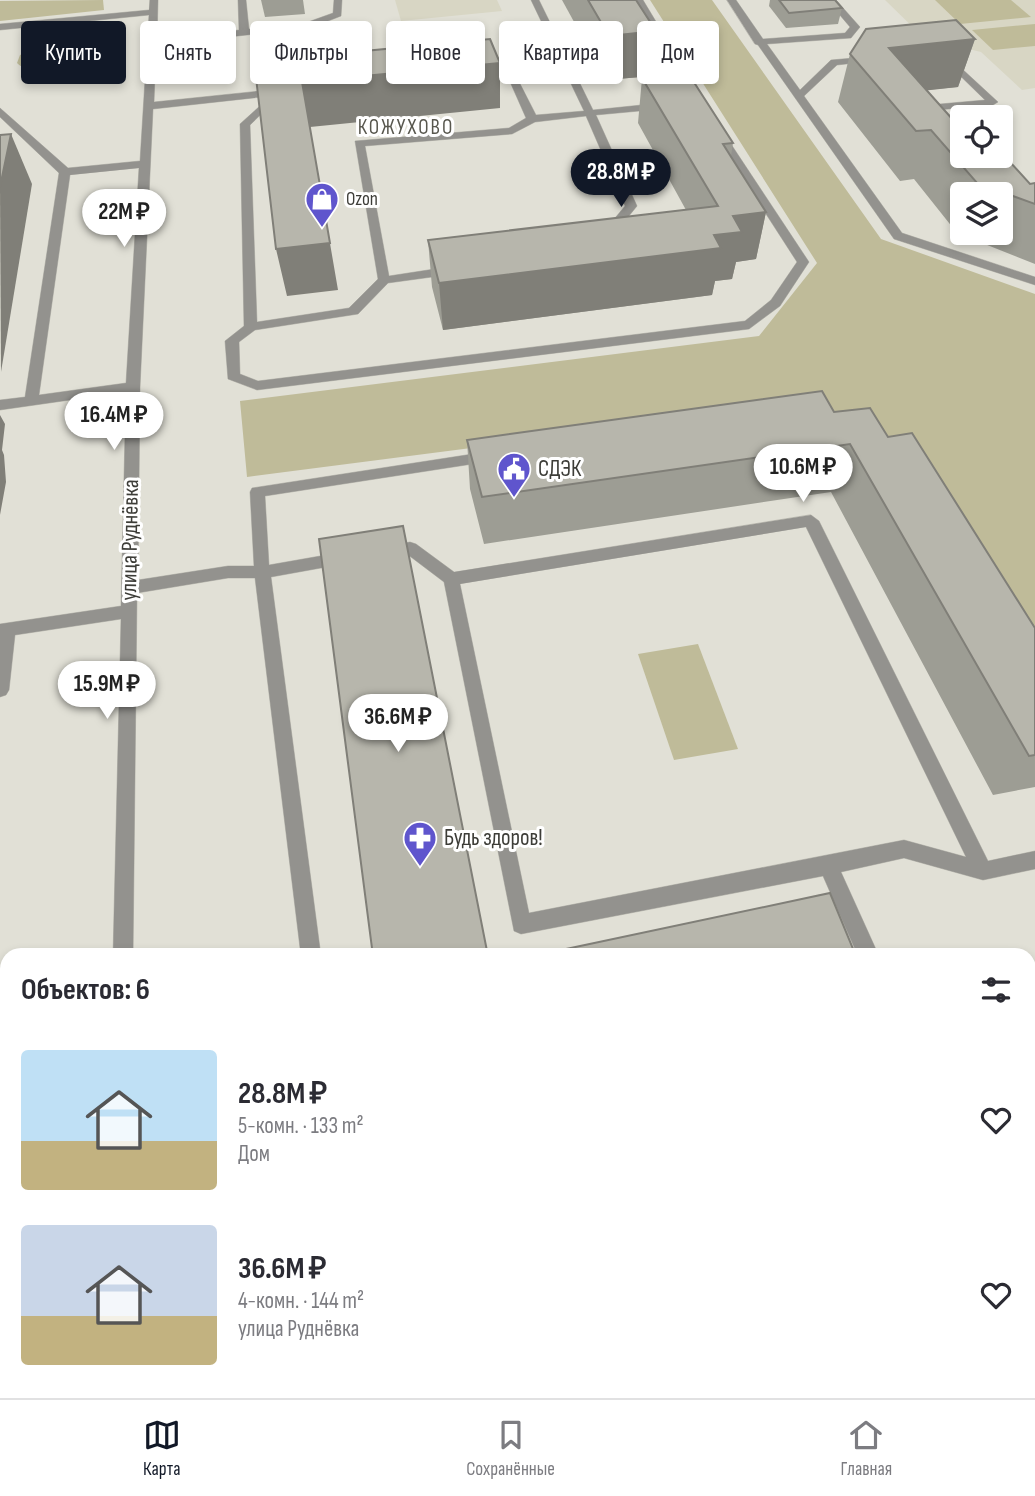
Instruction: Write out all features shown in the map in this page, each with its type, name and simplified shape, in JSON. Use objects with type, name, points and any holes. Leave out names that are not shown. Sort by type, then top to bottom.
[{"type":"street","name":"улица Руднёвка","points":[[153,0],[153,21]]},
{"type":"street","points":[[242,0],[244,32]]},
{"type":"street","points":[[236,33],[323,22],[338,14],[338,0]]},
{"type":"street","points":[[535,0],[590,113],[631,206],[602,241]]},
{"type":"street","points":[[384,280],[359,143],[512,131],[532,119],[699,102],[639,0]]},
{"type":"street","points":[[731,0],[758,42],[898,236],[1035,281]]},
{"type":"street","points":[[758,42],[848,36],[855,27],[831,0]]},
{"type":"street","points":[[0,27],[153,12]]},
{"type":"street","points":[[940,51],[993,102],[961,105]]},
{"type":"street","points":[[799,96],[834,62],[888,57]]},
{"type":"street","points":[[485,75],[510,72],[532,119]]},
{"type":"street","name":"улица Руднёвка","points":[[122,948],[134,387],[149,84]]},
{"type":"street","points":[[148,106],[295,91]]},
{"type":"street","points":[[251,327],[245,124],[281,92]]},
{"type":"street","points":[[950,106],[929,108],[950,133]]},
{"type":"street","points":[[0,111],[65,172],[145,164]]},
{"type":"street","points":[[463,269],[384,280],[352,311],[251,327],[233,341],[233,376],[257,386],[749,325],[776,303],[803,262],[713,123]]},
{"type":"street","points":[[31,401],[65,172]]},
{"type":"street","points":[[0,405],[134,387]]},
{"type":"street","points":[[310,948],[262,572],[257,492],[508,454]]},
{"type":"street","points":[[451,579],[811,521],[983,871]]},
{"type":"street","points":[[129,588],[228,572],[262,572],[410,548],[451,579],[521,924],[904,849],[983,871],[1035,860]]},
{"type":"street","points":[[0,690],[4,631],[128,611]]},
{"type":"street","points":[[828,866],[865,948]]},
{"type":"shaded area","points":[[103,0],[104,10],[0,21],[0,1]]},
{"type":"shaded area","points":[[395,0],[497,0],[502,11],[401,21]]},
{"type":"shaded area","points":[[650,0],[712,0],[881,239],[1035,294],[1035,633],[781,408],[247,477],[240,401],[759,336],[817,263],[703,84],[719,84],[719,21],[663,21]]},
{"type":"shaded area","points":[[885,0],[1035,0],[1035,88],[1022,90],[981,52],[924,38]]},
{"type":"shaded area","points":[[935,0],[1011,0],[1031,17],[960,24]]},
{"type":"shaded area","points":[[1035,24],[1035,46],[993,50],[972,30]]},
{"type":"shaded area","points":[[698,644],[738,749],[674,760],[638,654]]},
{"type":"building","points":[[588,0],[636,0],[650,21],[637,21],[637,33],[623,35],[623,21],[600,21]]},
{"type":"building","points":[[779,0],[835,0],[842,8],[789,13]]},
{"type":"building","points":[[956,20],[975,39],[889,48],[950,117],[950,152],[931,130],[916,131],[850,54],[866,29]]},
{"type":"building","points":[[485,39],[490,39],[499,63],[485,64]]},
{"type":"building","points":[[386,49],[386,74],[372,75],[372,50]]},
{"type":"building","points":[[257,84],[302,84],[330,243],[276,249]]},
{"type":"building","points":[[646,84],[695,84],[733,143],[723,144],[766,212],[733,216],[742,232],[714,235],[721,248],[439,283],[428,240],[718,206]]},
{"type":"building","points":[[11,134],[0,187],[0,135]]},
{"type":"building","points":[[1013,165],[1030,184],[1035,183],[1035,204],[1013,196],[1013,182],[976,182],[964,168],[1013,168]]},
{"type":"building","points":[[822,391],[834,412],[870,408],[888,437],[912,433],[1035,628],[1035,755],[1029,756],[850,444],[482,497],[467,440]]},
{"type":"building","points":[[403,526],[486,948],[372,948],[319,539]]},
{"type":"building","points":[[830,893],[853,948],[571,948]]},
{"type":"place","name":"Ozon","points":[[322,229]]},
{"type":"place","name":"СДЭК","points":[[514,499]]},
{"type":"place","name":"Будь здоров!","points":[[420,868]]},
{"type":"district","name":"КОЖУХОВО","points":[[406,127]]}]
